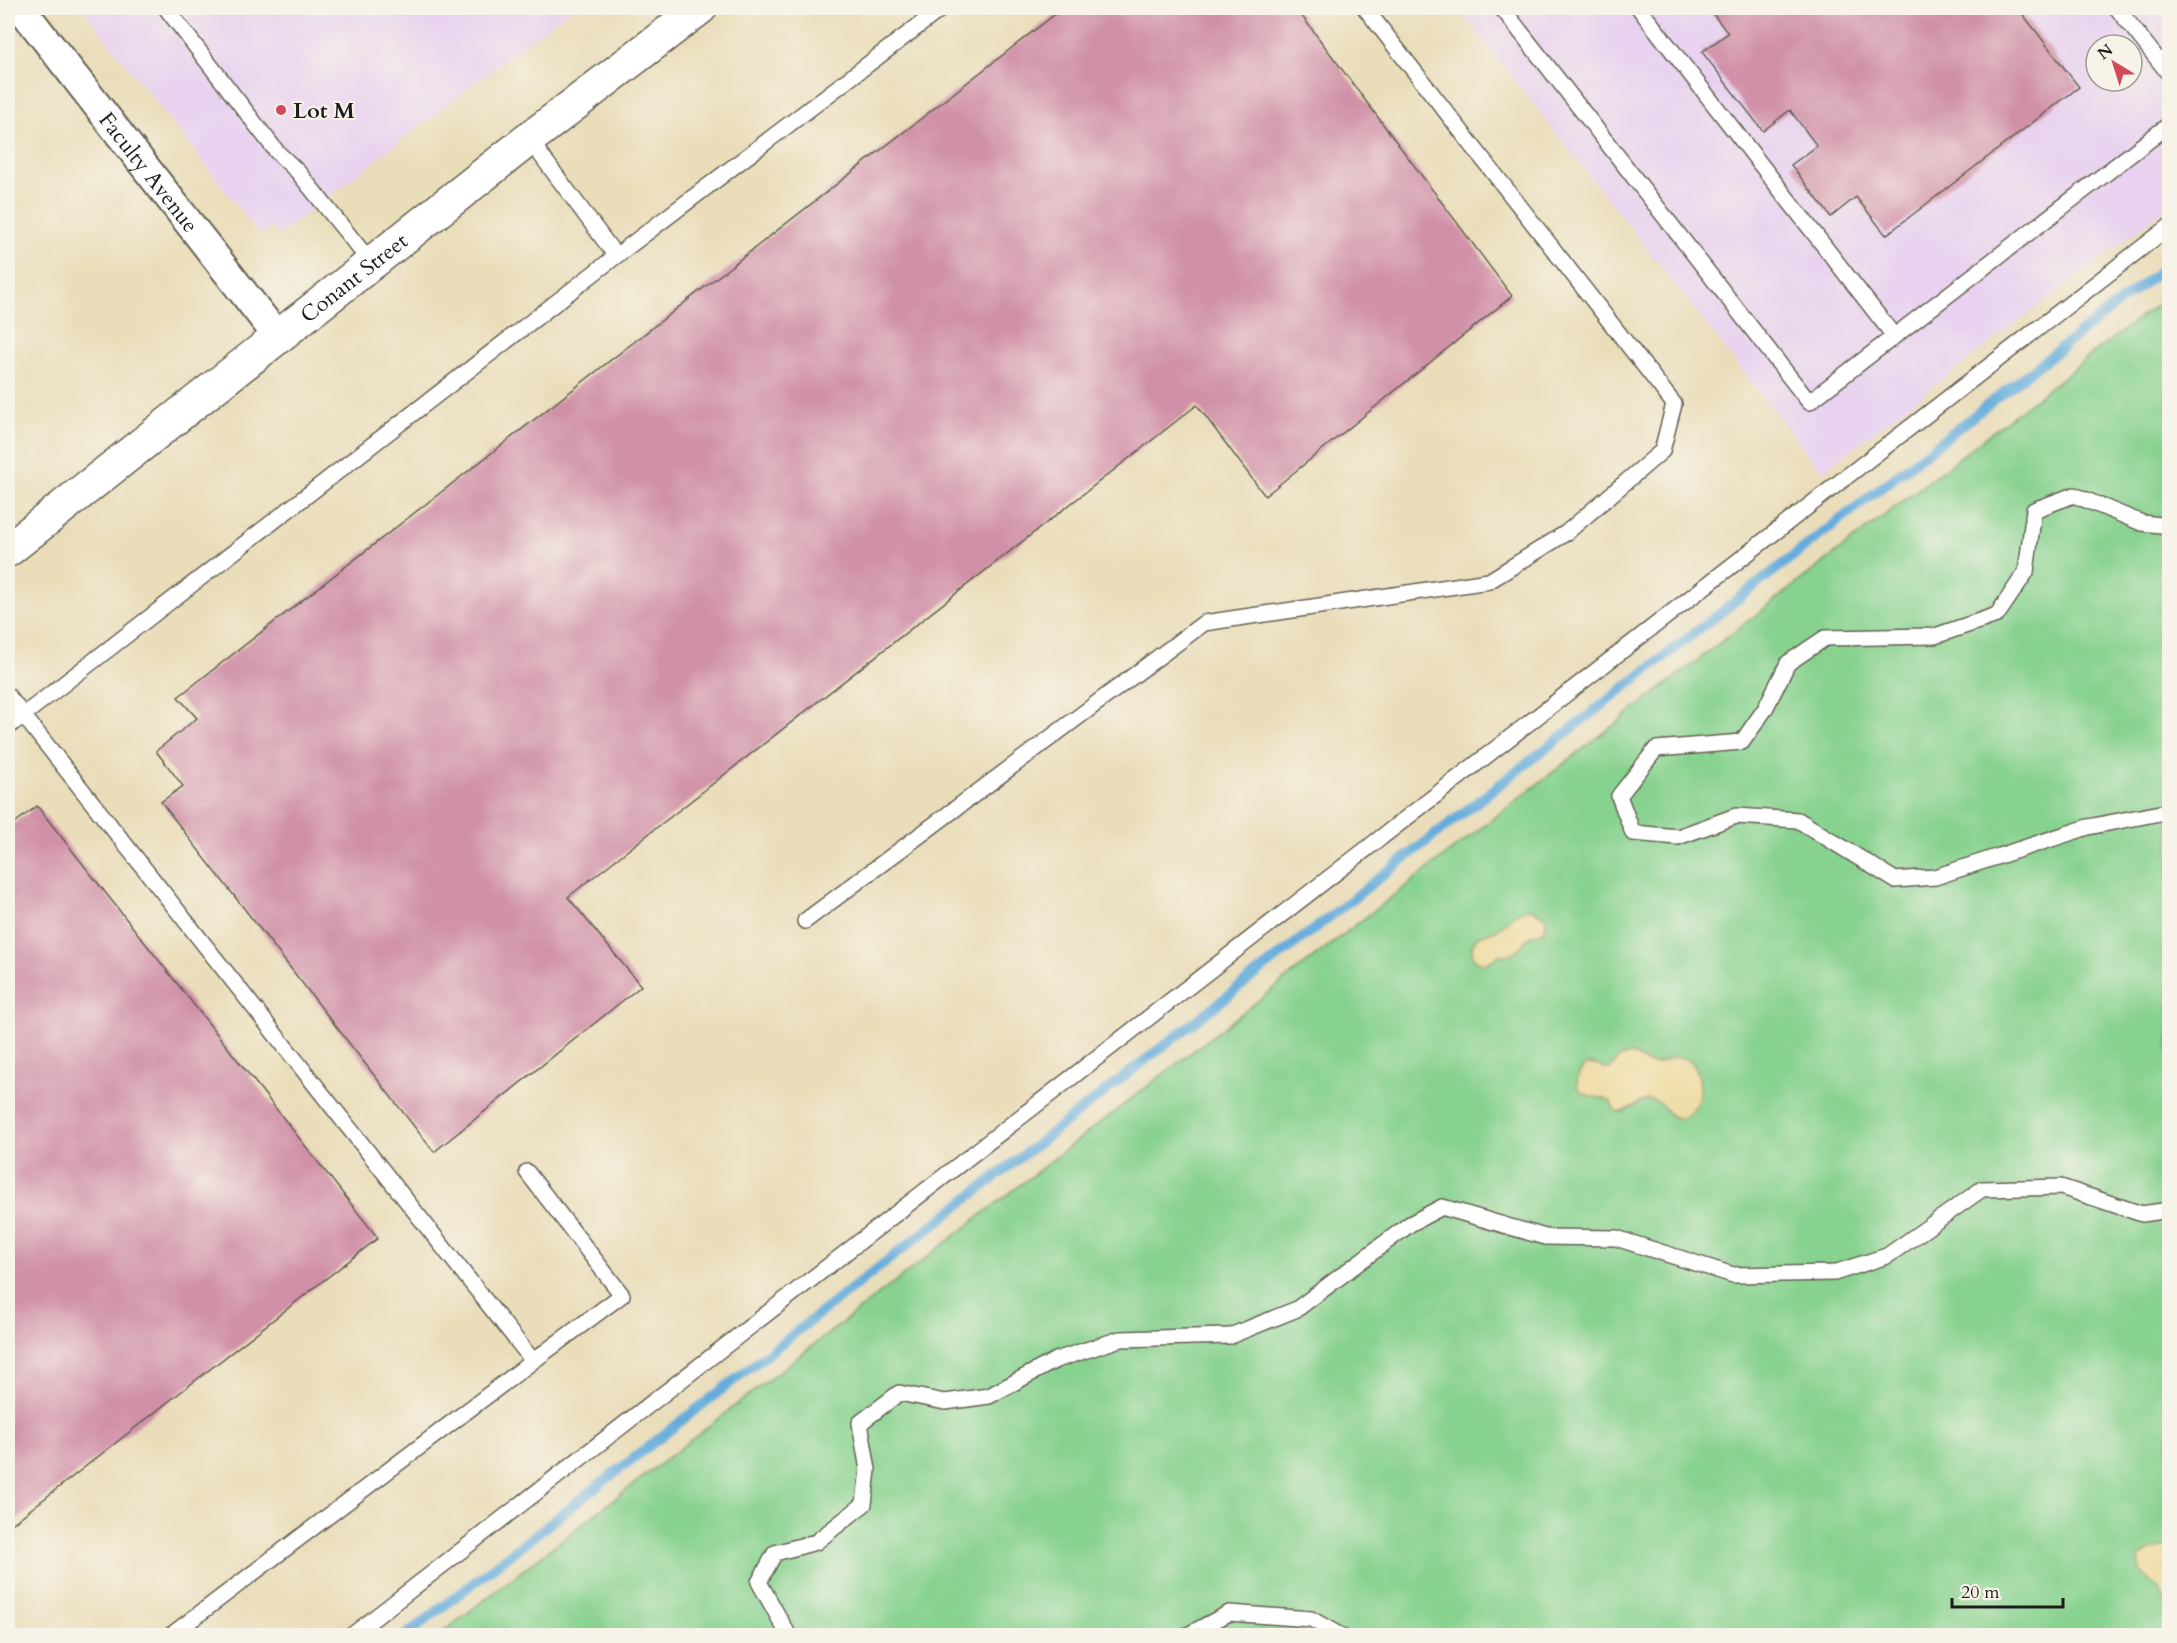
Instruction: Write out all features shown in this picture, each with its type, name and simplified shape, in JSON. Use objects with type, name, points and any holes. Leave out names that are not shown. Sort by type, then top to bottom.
[{"type":"street","name":"Faculty Avenue","points":[[21,8],[278,337]]},
{"type":"street","name":"Conant Street","points":[[8,550],[529,139],[700,8]]},
{"type":"lane","points":[[166,8],[277,153],[298,172],[372,264]]},
{"type":"lane","points":[[8,727],[616,255],[942,8]]},
{"type":"lane","points":[[805,921],[1204,623],[1489,581],[1566,533],[1662,451],[1674,404],[1365,8]]},
{"type":"lane","points":[[1502,8],[1809,402],[2169,124]]},
{"type":"lane","points":[[1640,8],[1894,336]]},
{"type":"lane","points":[[2117,8],[2169,75]]},
{"type":"lane","points":[[529,139],[616,255]]},
{"type":"lane","points":[[351,1635],[2169,226]]},
{"type":"lane","points":[[2169,526],[2142,523],[2074,495],[2034,510],[2026,572],[1996,615],[1935,636],[1825,638],[1788,663],[1765,709],[1742,742],[1656,749],[1619,795],[1633,833],[1678,837],[1736,816],[1798,820],[1895,880],[1935,877],[2088,827],[2169,813]]},
{"type":"lane","points":[[8,696],[533,1361]]},
{"type":"lane","points":[[170,1635],[622,1295],[527,1172]]},
{"type":"lane","points":[[789,1635],[759,1582],[775,1553],[816,1542],[864,1504],[868,1470],[860,1423],[899,1393],[945,1402],[989,1396],[1056,1360],[1120,1338],[1230,1336],[1297,1309],[1410,1224],[1442,1207],[1545,1237],[1616,1238],[1733,1275],[1834,1273],[1887,1256],[1982,1189],[2061,1186],[2142,1214],[2169,1210]]},
{"type":"lane","points":[[1186,1635],[1229,1613],[1311,1619],[1341,1635]]},
{"type":"shaded area","name":"Lot M","points":[[82,8],[572,8],[279,235],[272,227],[260,235]]},
{"type":"shaded area","points":[[1458,8],[2169,8],[2169,206],[1822,472]]},
{"type":"green space","points":[[2169,295],[2169,1635],[439,1635]]},
{"type":"sand","points":[[1530,908],[1545,917],[1544,931],[1527,939],[1514,953],[1500,955],[1486,963],[1475,959],[1472,949],[1477,937],[1498,929],[1515,914]]},
{"type":"sand","points":[[1632,1054],[1649,1064],[1657,1064],[1678,1057],[1694,1065],[1698,1073],[1700,1091],[1694,1108],[1688,1115],[1681,1118],[1674,1117],[1659,1103],[1648,1100],[1622,1112],[1616,1112],[1610,1101],[1587,1095],[1579,1089],[1578,1076],[1585,1066],[1593,1064],[1610,1069],[1620,1057]]},
{"type":"sand","points":[[2169,1544],[2169,1604],[2158,1587],[2141,1572],[2139,1558]]},
{"type":"building","points":[[1063,8],[1296,8],[1512,296],[1265,496],[1197,405],[568,897],[641,986],[434,1152],[161,802],[183,786],[156,751],[197,718],[178,697]]},
{"type":"building","points":[[1708,8],[2018,8],[2079,87],[1886,235],[1856,197],[1831,217],[1791,165],[1817,146],[1790,110],[1763,131],[1702,52],[1728,33]]},
{"type":"building","points":[[37,806],[378,1238],[8,1527],[8,828]]},
{"type":"waterway","points":[[405,1636],[2170,263]]},
{"type":"place","name":"Lot M","points":[[281,110]]}]
